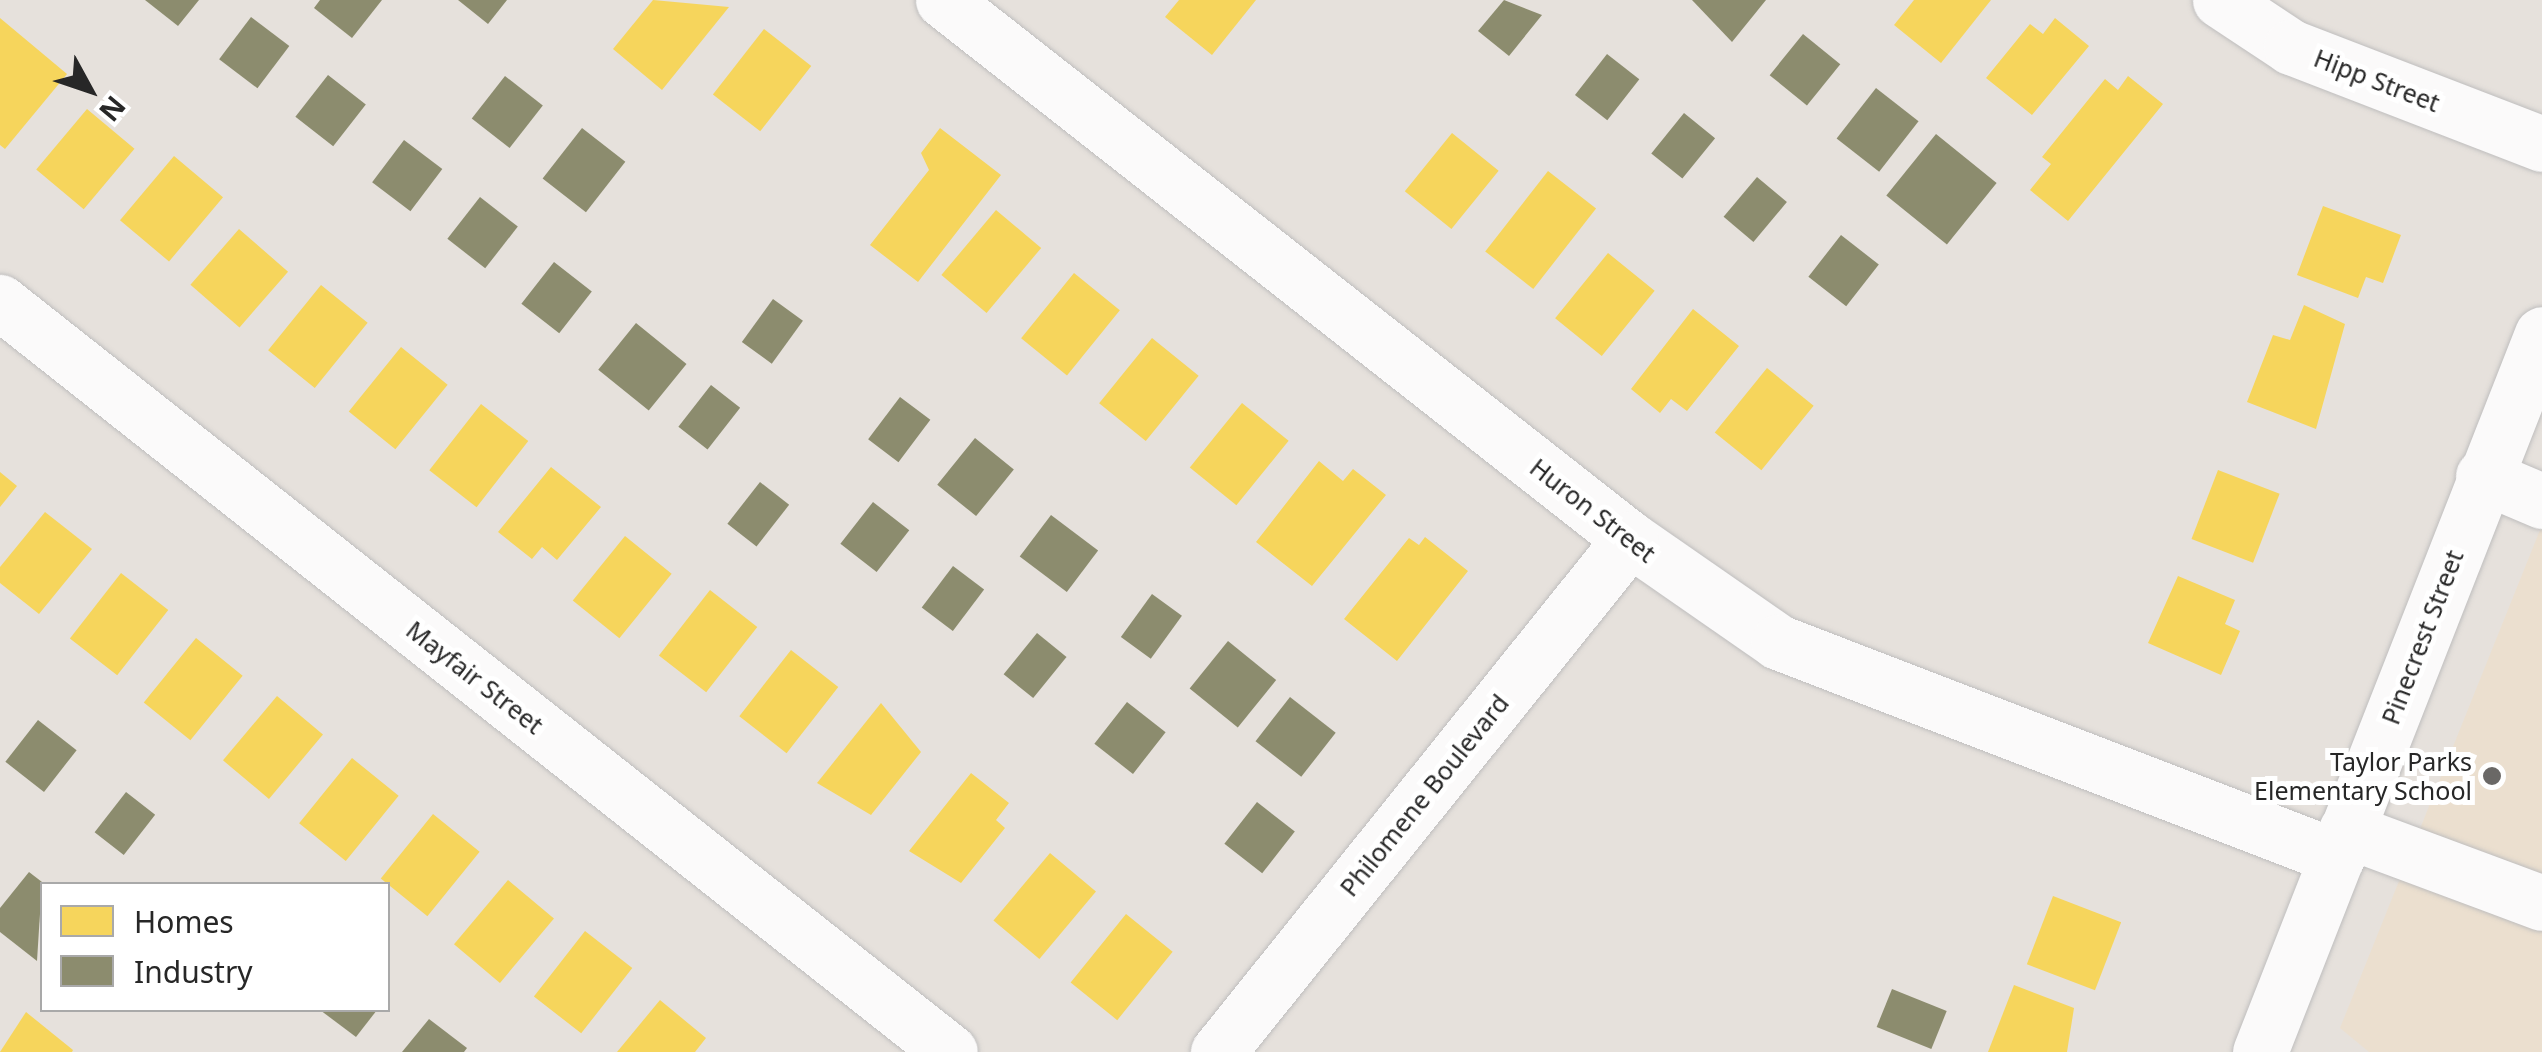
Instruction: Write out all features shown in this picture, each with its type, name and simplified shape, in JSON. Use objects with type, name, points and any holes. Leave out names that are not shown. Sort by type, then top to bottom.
[{"type":"street","name":"Huron Street","points":[[942,0],[1630,539],[1778,642],[2342,844],[2538,891]]},
{"type":"street","name":"Hipp Street","points":[[2220,0],[2291,47],[2542,144]]},
{"type":"street","name":"Mayfair Street","points":[[0,302],[950,1052]]},
{"type":"street","name":"Pinecrest Street","points":[[2260,1052],[2542,334]]},
{"type":"street","points":[[2484,476],[2542,501]]},
{"type":"street","name":"Philomene Boulevard","points":[[1218,1052],[1630,539]]},
{"type":"shaded area","name":"Taylor Parks Elementary School","points":[[2542,525],[2542,1052],[2369,1052],[2340,1028]]},
{"type":"building: Homes","points":[[653,0],[729,7],[662,90],[613,49]]},
{"type":"building: Homes","points":[[1179,0],[1256,0],[1212,55],[1165,17]]},
{"type":"building: Homes","points":[[1914,0],[1991,0],[1941,63],[1894,25]]},
{"type":"building: Homes","points":[[0,18],[67,74],[5,149],[0,145]]},
{"type":"building: Homes","points":[[2055,18],[2089,46],[2032,115],[1986,78],[2030,24],[2043,34]]},
{"type":"building: Homes","points":[[764,29],[811,66],[760,131],[713,94]]},
{"type":"building: Homes","points":[[2128,76],[2163,104],[2068,221],[2030,190],[2051,164],[2042,157],[2105,79],[2118,90]]},
{"type":"building: Homes","points":[[87,109],[134,149],[84,209],[36,170]]},
{"type":"building: Homes","points":[[940,128],[1001,175],[918,282],[870,245],[929,170],[921,153]]},
{"type":"building: Homes","points":[[1452,133],[1499,171],[1451,229],[1405,191]]},
{"type":"building: Homes","points":[[174,156],[223,197],[169,261],[120,220]]},
{"type":"building: Homes","points":[[1548,171],[1596,209],[1533,289],[1485,251]]},
{"type":"building: Homes","points":[[2323,206],[2401,235],[2383,283],[2366,277],[2358,298],[2297,275]]},
{"type":"building: Homes","points":[[996,210],[1041,248],[987,313],[941,275]]},
{"type":"building: Homes","points":[[239,229],[288,272],[240,327],[190,285]]},
{"type":"building: Homes","points":[[1608,253],[1655,291],[1602,356],[1555,318]]},
{"type":"building: Homes","points":[[1074,273],[1120,310],[1067,375],[1021,338]]},
{"type":"building: Homes","points":[[321,285],[368,323],[315,388],[268,350]]},
{"type":"building: Homes","points":[[2304,305],[2345,324],[2316,429],[2247,402],[2273,335],[2290,340]]},
{"type":"building: Homes","points":[[1693,309],[1739,346],[1687,411],[1671,399],[1660,413],[1631,389]]},
{"type":"building: Homes","points":[[1152,338],[1199,376],[1146,441],[1099,403]]},
{"type":"building: Homes","points":[[401,347],[448,385],[395,449],[349,412]]},
{"type":"building: Homes","points":[[1767,368],[1814,406],[1761,470],[1715,433]]},
{"type":"building: Homes","points":[[1242,403],[1289,441],[1236,505],[1190,468]]},
{"type":"building: Homes","points":[[481,404],[528,441],[477,507],[429,470]]},
{"type":"building: Homes","points":[[1319,461],[1343,481],[1353,469],[1386,495],[1312,586],[1256,542]]},
{"type":"building: Homes","points":[[551,467],[601,507],[557,560],[542,547],[532,559],[498,532]]},
{"type":"building: Homes","points":[[2218,470],[2280,494],[2253,563],[2191,539]]},
{"type":"building: Homes","points":[[0,472],[17,486],[0,507]]},
{"type":"building: Homes","points":[[45,512],[92,549],[39,614],[0,583],[0,567]]},
{"type":"building: Homes","points":[[625,536],[672,574],[619,638],[573,601]]},
{"type":"building: Homes","points":[[1425,537],[1468,571],[1397,661],[1344,619],[1409,538],[1419,545]]},
{"type":"building: Homes","points":[[121,573],[168,610],[117,675],[70,638]]},
{"type":"building: Homes","points":[[2178,576],[2235,600],[2225,624],[2240,631],[2221,675],[2148,643]]},
{"type":"building: Homes","points":[[710,590],[757,627],[706,692],[659,655]]},
{"type":"building: Homes","points":[[196,638],[243,676],[190,740],[144,703]]},
{"type":"building: Homes","points":[[791,650],[838,687],[787,753],[739,716]]},
{"type":"building: Homes","points":[[277,696],[323,735],[269,799],[223,760]]},
{"type":"building: Homes","points":[[881,703],[921,752],[871,815],[817,783]]},
{"type":"building: Homes","points":[[352,758],[399,796],[346,861],[299,823]]},
{"type":"building: Homes","points":[[971,773],[1009,803],[996,820],[1005,828],[961,883],[909,851]]},
{"type":"building: Homes","points":[[433,814],[480,852],[427,916],[390,882],[381,879]]},
{"type":"building: Homes","points":[[1050,853],[1096,892],[1039,959],[993,920]]},
{"type":"building: Homes","points":[[508,880],[554,919],[500,983],[454,944]]},
{"type":"building: Homes","points":[[2053,896],[2121,922],[2095,990],[2027,964]]},
{"type":"building: Homes","points":[[1126,914],[1173,952],[1117,1020],[1071,982]]},
{"type":"building: Homes","points":[[585,931],[632,968],[581,1033],[534,996]]},
{"type":"building: Homes","points":[[2014,985],[2074,1008],[2067,1052],[1988,1052]]},
{"type":"building: Homes","points":[[660,1000],[706,1038],[695,1052],[617,1052]]},
{"type":"building: Homes","points":[[26,1012],[73,1050],[72,1052],[0,1052]]},
{"type":"building: Industry","points":[[145,0],[199,0],[178,26]]},
{"type":"building: Industry","points":[[320,0],[382,0],[352,38],[314,8]]},
{"type":"building: Industry","points":[[458,0],[507,0],[488,24]]},
{"type":"building: Industry","points":[[1504,0],[1542,15],[1509,56],[1478,31]]},
{"type":"building: Industry","points":[[1692,0],[1766,0],[1732,42]]},
{"type":"building: Industry","points":[[251,17],[289,46],[257,88],[219,59]]},
{"type":"building: Industry","points":[[1803,34],[1840,64],[1807,105],[1770,75]]},
{"type":"building: Industry","points":[[1607,54],[1639,79],[1607,120],[1575,95]]},
{"type":"building: Industry","points":[[328,75],[366,105],[333,146],[295,117]]},
{"type":"building: Industry","points":[[505,76],[543,106],[510,148],[472,119]]},
{"type":"building: Industry","points":[[1876,88],[1919,121],[1879,172],[1837,138]]},
{"type":"building: Industry","points":[[1684,113],[1715,138],[1682,179],[1651,153]]},
{"type":"building: Industry","points":[[582,128],[625,162],[586,212],[543,178]]},
{"type":"building: Industry","points":[[1936,134],[1997,183],[1947,244],[1886,195]]},
{"type":"building: Industry","points":[[404,140],[442,169],[410,211],[372,182]]},
{"type":"building: Industry","points":[[1757,177],[1787,202],[1753,242],[1724,217]]},
{"type":"building: Industry","points":[[480,197],[518,227],[485,268],[447,239]]},
{"type":"building: Industry","points":[[1841,235],[1879,265],[1846,306],[1808,277]]},
{"type":"building: Industry","points":[[554,262],[592,292],[559,333],[521,304]]},
{"type":"building: Industry","points":[[773,299],[803,321],[772,364],[742,342]]},
{"type":"building: Industry","points":[[636,323],[687,364],[649,411],[598,370]]},
{"type":"building: Industry","points":[[711,385],[740,408],[708,450],[678,427]]},
{"type":"building: Industry","points":[[900,397],[930,420],[898,462],[868,439]]},
{"type":"building: Industry","points":[[975,438],[1014,469],[976,516],[937,485]]},
{"type":"building: Industry","points":[[760,482],[789,505],[757,547],[727,524]]},
{"type":"building: Industry","points":[[873,502],[909,530],[877,572],[840,544]]},
{"type":"building: Industry","points":[[1051,515],[1098,551],[1067,592],[1020,557]]},
{"type":"building: Industry","points":[[953,566],[984,589],[953,631],[922,608]]},
{"type":"building: Industry","points":[[1152,594],[1182,616],[1151,659],[1121,637]]},
{"type":"building: Industry","points":[[1037,633],[1067,657],[1033,698],[1004,674]]},
{"type":"building: Industry","points":[[1228,641],[1276,680],[1238,727],[1190,688]]},
{"type":"building: Industry","points":[[1290,697],[1336,733],[1301,777],[1256,741]]},
{"type":"building: Industry","points":[[1127,702],[1166,732],[1133,774],[1094,744]]},
{"type":"building: Industry","points":[[38,720],[77,750],[44,792],[5,762]]},
{"type":"building: Industry","points":[[126,792],[155,815],[124,855],[95,832]]},
{"type":"building: Industry","points":[[1257,802],[1295,832],[1262,873],[1224,844]]},
{"type":"building: Industry","points":[[29,872],[42,882],[37,961],[0,932],[0,908]]},
{"type":"building: Industry","points":[[1892,989],[1947,1011],[1931,1049],[1877,1027]]},
{"type":"building: Industry","points":[[323,1012],[375,1012],[356,1037]]},
{"type":"building: Industry","points":[[429,1019],[467,1048],[464,1052],[402,1052]]},
{"type":"place","name":"Taylor Parks Elementary School","points":[[2492,776]]}]
